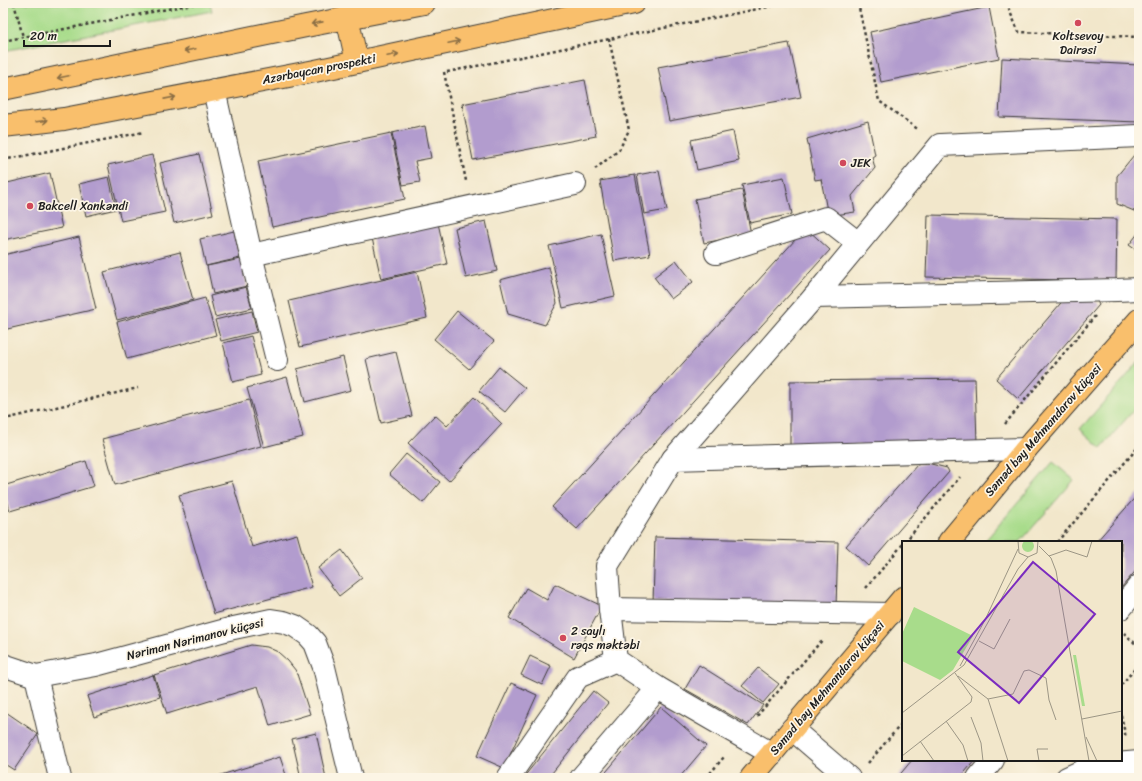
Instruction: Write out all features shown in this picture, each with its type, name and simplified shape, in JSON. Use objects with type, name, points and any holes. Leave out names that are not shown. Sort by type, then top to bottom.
[{"type":"main road","points":[[3,89],[347,17],[405,8],[424,3]]},
{"type":"main road","name":"Azərbaycan prospekti","points":[[3,126],[64,119],[214,90],[357,62],[633,3]]},
{"type":"main road","points":[[347,17],[357,62]]},
{"type":"main road","name":"Səməd bəy Mehmandarov küçəsi","points":[[950,541],[1026,449],[1139,320]]},
{"type":"main road","name":"Səməd bəy Mehmandarov küçəsi","points":[[751,778],[896,606]]},
{"type":"street","points":[[214,90],[251,255],[277,360]]},
{"type":"street","points":[[772,754],[658,688],[616,660],[607,566],[673,458],[814,297],[940,145],[1139,136]]},
{"type":"street","points":[[251,255],[575,184]]},
{"type":"street","points":[[716,253],[826,218],[858,243]]},
{"type":"street","points":[[814,297],[1139,289]]},
{"type":"street","points":[[673,458],[1026,449]]},
{"type":"street","points":[[1122,607],[1139,586]]},
{"type":"street","points":[[610,609],[844,614],[896,606]]},
{"type":"street","name":"Nəriman Nərimanov küçəsi","points":[[3,665],[36,676],[96,665],[229,629],[271,620],[284,622],[295,626],[308,635],[315,643],[324,667],[351,778]]},
{"type":"street","points":[[508,778],[578,677],[616,660]]},
{"type":"street","points":[[36,676],[60,778]]},
{"type":"street","points":[[581,778],[658,688]]},
{"type":"street","points":[[792,730],[857,772]]},
{"type":"street","points":[[978,778],[992,761]]},
{"type":"street","points":[[1067,778],[1093,766],[1139,762]]},
{"type":"path","points":[[14,3],[23,37]]},
{"type":"path","points":[[3,42],[198,3]]},
{"type":"path","points":[[858,3],[879,101],[940,145]]},
{"type":"path","points":[[1006,3],[1019,32],[1139,37]]},
{"type":"path","points":[[575,184],[619,150],[629,130],[609,39]]},
{"type":"path","points":[[444,72],[471,207]]},
{"type":"path","points":[[906,541],[1117,290]]},
{"type":"path","points":[[3,411],[5,419],[138,388]]},
{"type":"path","points":[[1058,541],[1139,446]]},
{"type":"path","points":[[706,778],[902,545]]},
{"type":"path","points":[[1122,631],[1139,647]]},
{"type":"path","points":[[1122,684],[1139,664]]},
{"type":"path","points":[[857,772],[902,723]]},
{"type":"green space","points":[[3,3],[210,3],[212,11],[3,51]]},
{"type":"green space","points":[[1139,362],[1139,404],[1101,448],[1080,429]]},
{"type":"green space","points":[[1053,462],[1074,480],[1021,541],[985,541]]},
{"type":"building","points":[[989,7],[999,58],[881,82],[870,32]]},
{"type":"building","points":[[789,43],[801,97],[669,121],[658,67]]},
{"type":"building","points":[[1002,58],[1139,65],[1139,122],[999,117]]},
{"type":"building","points":[[585,80],[596,136],[473,160],[462,104]]},
{"type":"building","name":"JEK","points":[[868,121],[875,155],[872,157],[875,168],[852,196],[855,212],[828,216],[821,179],[815,180],[807,139]]},
{"type":"building","points":[[425,126],[431,158],[415,161],[420,182],[403,185],[392,133]]},
{"type":"building","points":[[733,131],[739,161],[697,170],[691,140]]},
{"type":"building","points":[[391,133],[405,199],[272,227],[258,161]]},
{"type":"building","points":[[199,154],[213,214],[174,223],[160,163]]},
{"type":"building","points":[[152,155],[165,212],[121,221],[108,165]]},
{"type":"building","points":[[1134,155],[1139,155],[1139,213],[1117,204],[1117,176]]},
{"type":"building","points":[[659,171],[667,210],[644,214],[637,175]]},
{"type":"building","name":"Bakcell Xankəndi","points":[[50,173],[62,228],[3,240],[3,184]]},
{"type":"building","points":[[635,175],[650,255],[614,261],[600,181]]},
{"type":"building","points":[[109,177],[116,209],[86,216],[79,184]]},
{"type":"building","points":[[784,177],[792,214],[750,223],[742,185]]},
{"type":"building","points":[[742,190],[751,234],[704,243],[695,199]]},
{"type":"building","points":[[928,215],[1117,219],[1116,281],[926,277]]},
{"type":"building","points":[[486,221],[497,271],[466,278],[455,228]]},
{"type":"building","points":[[438,223],[447,264],[381,279],[372,238]]},
{"type":"building","points":[[806,228],[830,250],[577,529],[552,507]]},
{"type":"building","points":[[234,231],[240,258],[206,266],[200,239]]},
{"type":"building","points":[[1139,232],[1139,252],[1129,245]]},
{"type":"building","points":[[601,234],[615,296],[563,308],[549,246]]},
{"type":"building","points":[[79,237],[96,309],[3,330],[3,255]]},
{"type":"building","points":[[180,252],[193,300],[117,320],[104,272]]},
{"type":"building","points":[[241,259],[247,286],[213,294],[207,266]]},
{"type":"building","points":[[676,260],[693,282],[671,299],[654,277]]},
{"type":"building","points":[[549,267],[557,303],[545,325],[508,314],[500,280]]},
{"type":"building","points":[[417,272],[427,318],[300,347],[289,301]]},
{"type":"building","points":[[246,287],[252,308],[215,317],[210,296]]},
{"type":"building","points":[[1066,297],[1097,301],[1099,305],[1018,399],[996,379]]},
{"type":"building","points":[[205,298],[216,335],[127,359],[117,322]]},
{"type":"building","points":[[252,311],[257,332],[221,341],[215,320]]},
{"type":"building","points":[[457,311],[494,341],[469,369],[434,339]]},
{"type":"building","points":[[251,336],[261,375],[233,382],[223,343]]},
{"type":"building","points":[[396,352],[412,416],[381,423],[366,359]]},
{"type":"building","points":[[343,357],[351,390],[305,402],[297,369]]},
{"type":"building","points":[[499,367],[525,388],[505,412],[479,391]]},
{"type":"building","points":[[287,377],[303,437],[264,447],[247,388]]},
{"type":"building","points":[[975,379],[977,444],[790,446],[790,381]]},
{"type":"building","points":[[474,397],[502,424],[449,481],[408,443],[435,415],[447,426]]},
{"type":"building","points":[[249,400],[261,446],[115,485],[102,439]]},
{"type":"building","points":[[406,454],[440,482],[423,503],[389,474]]},
{"type":"building","points":[[86,461],[94,486],[10,511],[3,486]]},
{"type":"building","points":[[927,463],[947,468],[949,472],[868,566],[846,546],[917,465]]},
{"type":"building","points":[[232,481],[252,547],[297,534],[312,587],[214,614],[179,495]]},
{"type":"building","points":[[1139,493],[1139,567],[1122,587],[1122,541],[1097,541]]},
{"type":"building","points":[[655,537],[838,542],[836,606],[653,602]]},
{"type":"building","points":[[342,550],[362,578],[339,596],[318,568]]},
{"type":"building","name":"2 saylı rəqs məktəbi","points":[[555,584],[602,606],[574,658],[509,618],[526,588],[547,600]]},
{"type":"building","points":[[251,645],[267,647],[278,652],[288,661],[296,671],[310,714],[270,726],[258,686],[167,714],[154,675]]},
{"type":"building","points":[[530,656],[551,666],[542,685],[521,675]]},
{"type":"building","points":[[699,665],[763,705],[748,725],[685,689]]},
{"type":"building","points":[[758,668],[779,684],[763,703],[742,686]]},
{"type":"building","points":[[153,675],[160,697],[94,717],[87,696]]},
{"type":"building","points":[[511,683],[537,695],[504,768],[477,756]]},
{"type":"building","points":[[593,691],[608,703],[548,778],[523,778]]},
{"type":"building","points":[[661,707],[706,746],[679,778],[601,778]]},
{"type":"building","points":[[3,710],[38,734],[14,770],[3,763]]},
{"type":"building","points":[[316,733],[326,778],[301,778],[292,739]]},
{"type":"building","points":[[280,757],[287,778],[211,778]]},
{"type":"building","points":[[911,761],[974,761],[960,778],[897,778]]},
{"type":"place","name":"Koltsevoy Dairəsi","points":[[1078,23]]},
{"type":"place","name":"JEK","points":[[843,163]]},
{"type":"place","name":"Bakcell Xankəndi","points":[[30,206]]},
{"type":"place","name":"2 saylı rəqs məktəbi","points":[[563,638]]}]
